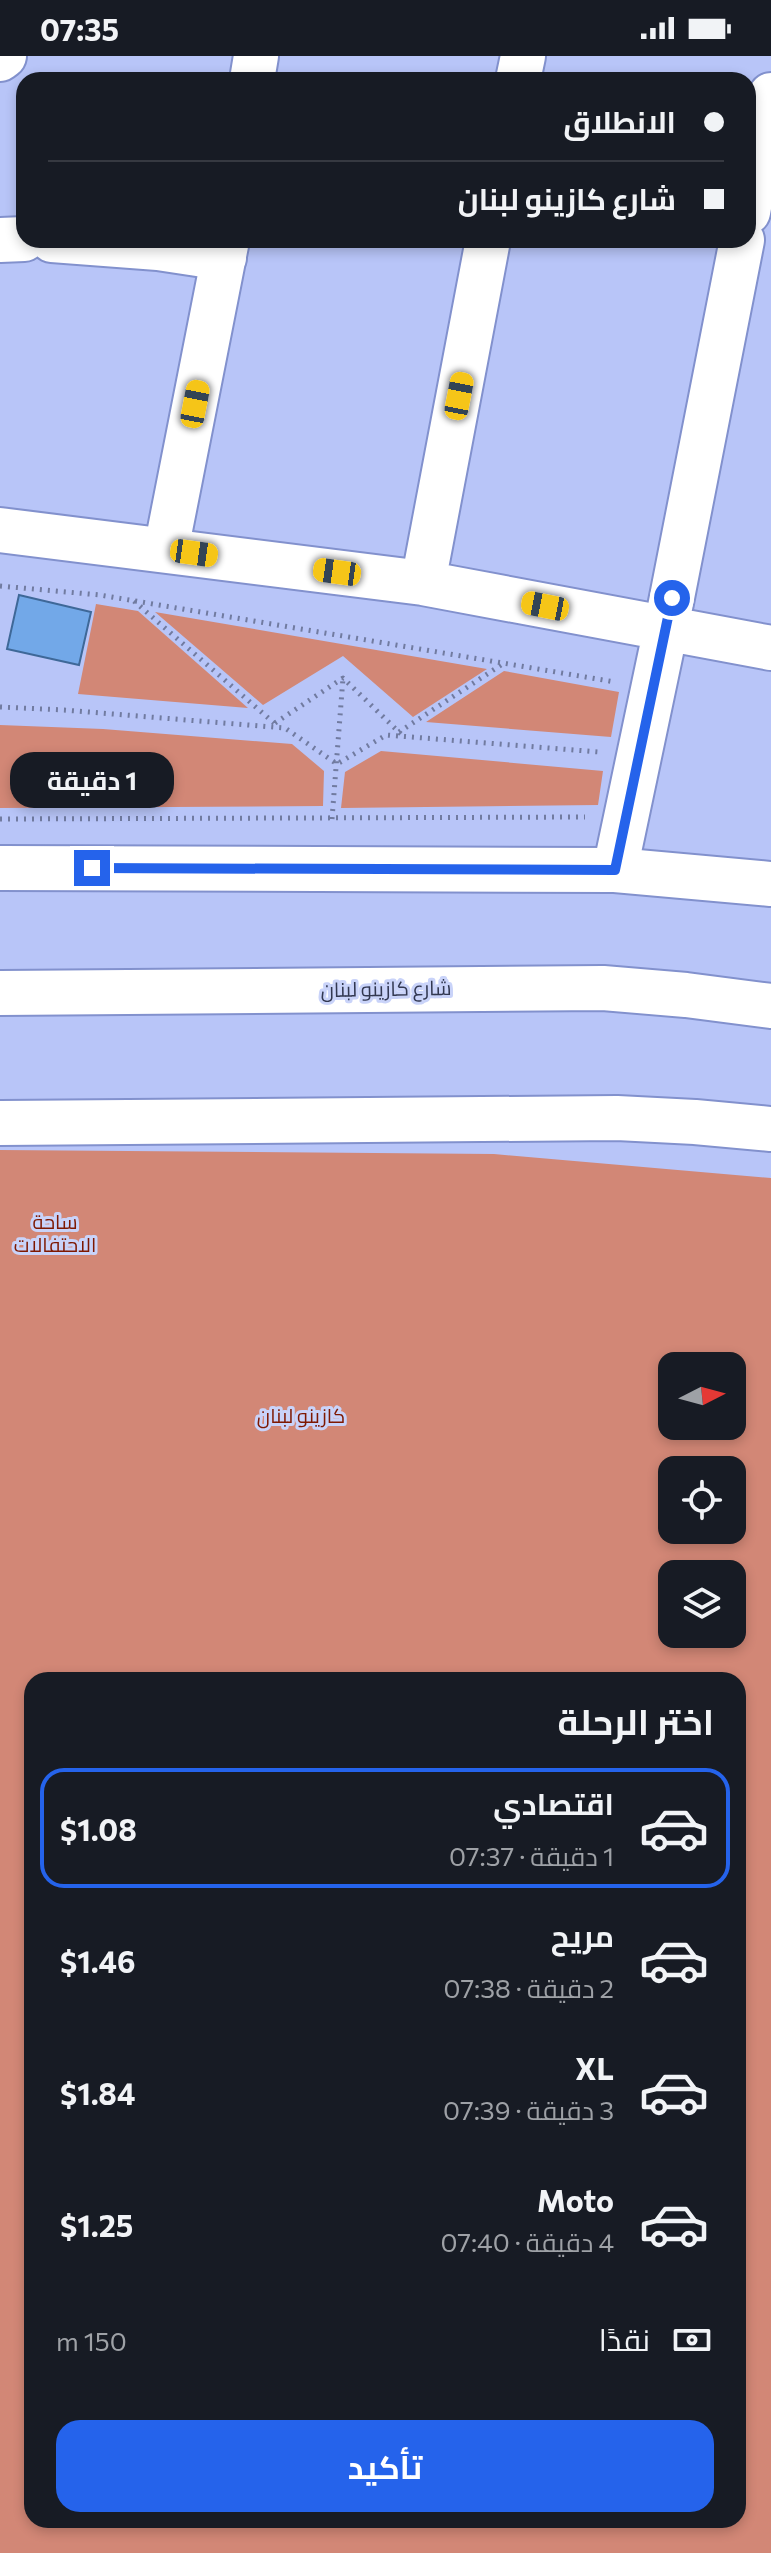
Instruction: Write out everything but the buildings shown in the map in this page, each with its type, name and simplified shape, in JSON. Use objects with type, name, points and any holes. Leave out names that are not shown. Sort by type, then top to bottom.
[{"type":"street","points":[[756,171],[771,95]]},
{"type":"street","points":[[166,550],[225,249],[185,248]]},
{"type":"street","points":[[423,583],[486,248]]},
{"type":"street","points":[[615,870],[740,248]]},
{"type":"street","points":[[0,530],[423,583],[771,648]]},
{"type":"street","points":[[0,868],[615,870],[771,884]]},
{"type":"street","name":"شارع كازينو لبنان","points":[[0,993],[603,988],[771,1006]]},
{"type":"street","points":[[0,1123],[617,1118],[771,1129]]},
{"type":"path","points":[[0,586],[134,600],[617,682]]},
{"type":"path","points":[[134,600],[272,725]]},
{"type":"path","points":[[401,735],[505,663]]},
{"type":"path","points":[[272,725],[343,678]]},
{"type":"path","points":[[343,678],[401,735]]},
{"type":"path","points":[[332,819],[343,678]]},
{"type":"path","points":[[0,707],[272,725],[285,728],[337,764]]},
{"type":"path","points":[[337,764],[386,735],[602,753]]},
{"type":"path","points":[[0,819],[594,816]]},
{"type":"green space","points":[[96,604],[138,611],[248,708],[78,694]]},
{"type":"green space","points":[[155,612],[487,669],[413,717],[343,656],[263,705]]},
{"type":"green space","points":[[504,671],[619,692],[611,737],[426,722]]},
{"type":"green space","points":[[0,725],[103,729],[292,744],[324,771],[323,806],[0,808]]},
{"type":"green space","points":[[381,751],[603,771],[598,805],[341,808],[345,772]]},
{"type":"green space","name":"كازينو لبنان","points":[[0,1150],[494,1154],[771,1178],[771,2553],[0,2553]]},
{"type":"route","points":[[92,868],[615,870],[672,598]]},
{"type":"park label","name":"ساحة الاحتفالات","points":[[55,1234]]}]
